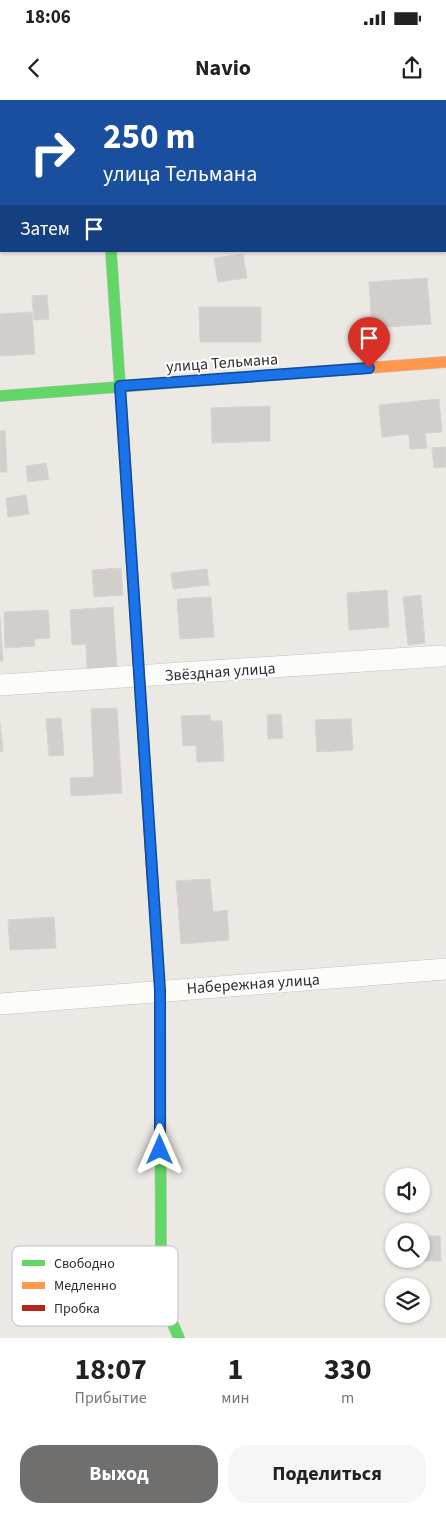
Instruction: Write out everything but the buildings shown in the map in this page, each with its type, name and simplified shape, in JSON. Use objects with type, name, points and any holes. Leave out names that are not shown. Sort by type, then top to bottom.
[{"type":"street","points":[[111,252],[160,990],[161,1246]]},
{"type":"street","name":"улица Тельмана","points":[[0,396],[446,362]]},
{"type":"street","name":"Звёздная улица","points":[[0,685],[440,656]]},
{"type":"street","name":"Набережная улица","points":[[0,1004],[446,969]]},
{"type":"street","points":[[173,1326],[178,1338]]},
{"type":"traffic: fast","points":[[111,252],[137,641]]},
{"type":"traffic: fast","points":[[0,396],[327,371]]},
{"type":"traffic: fast","points":[[152,875],[160,990],[161,1246]]},
{"type":"traffic: fast","points":[[174,1326],[179,1338]]},
{"type":"traffic: slow","points":[[327,371],[446,362]]},
{"type":"traffic: jam","points":[[137,641],[152,875]]},
{"type":"route","points":[[160,1150],[160,990],[120,386],[369,368]]}]
